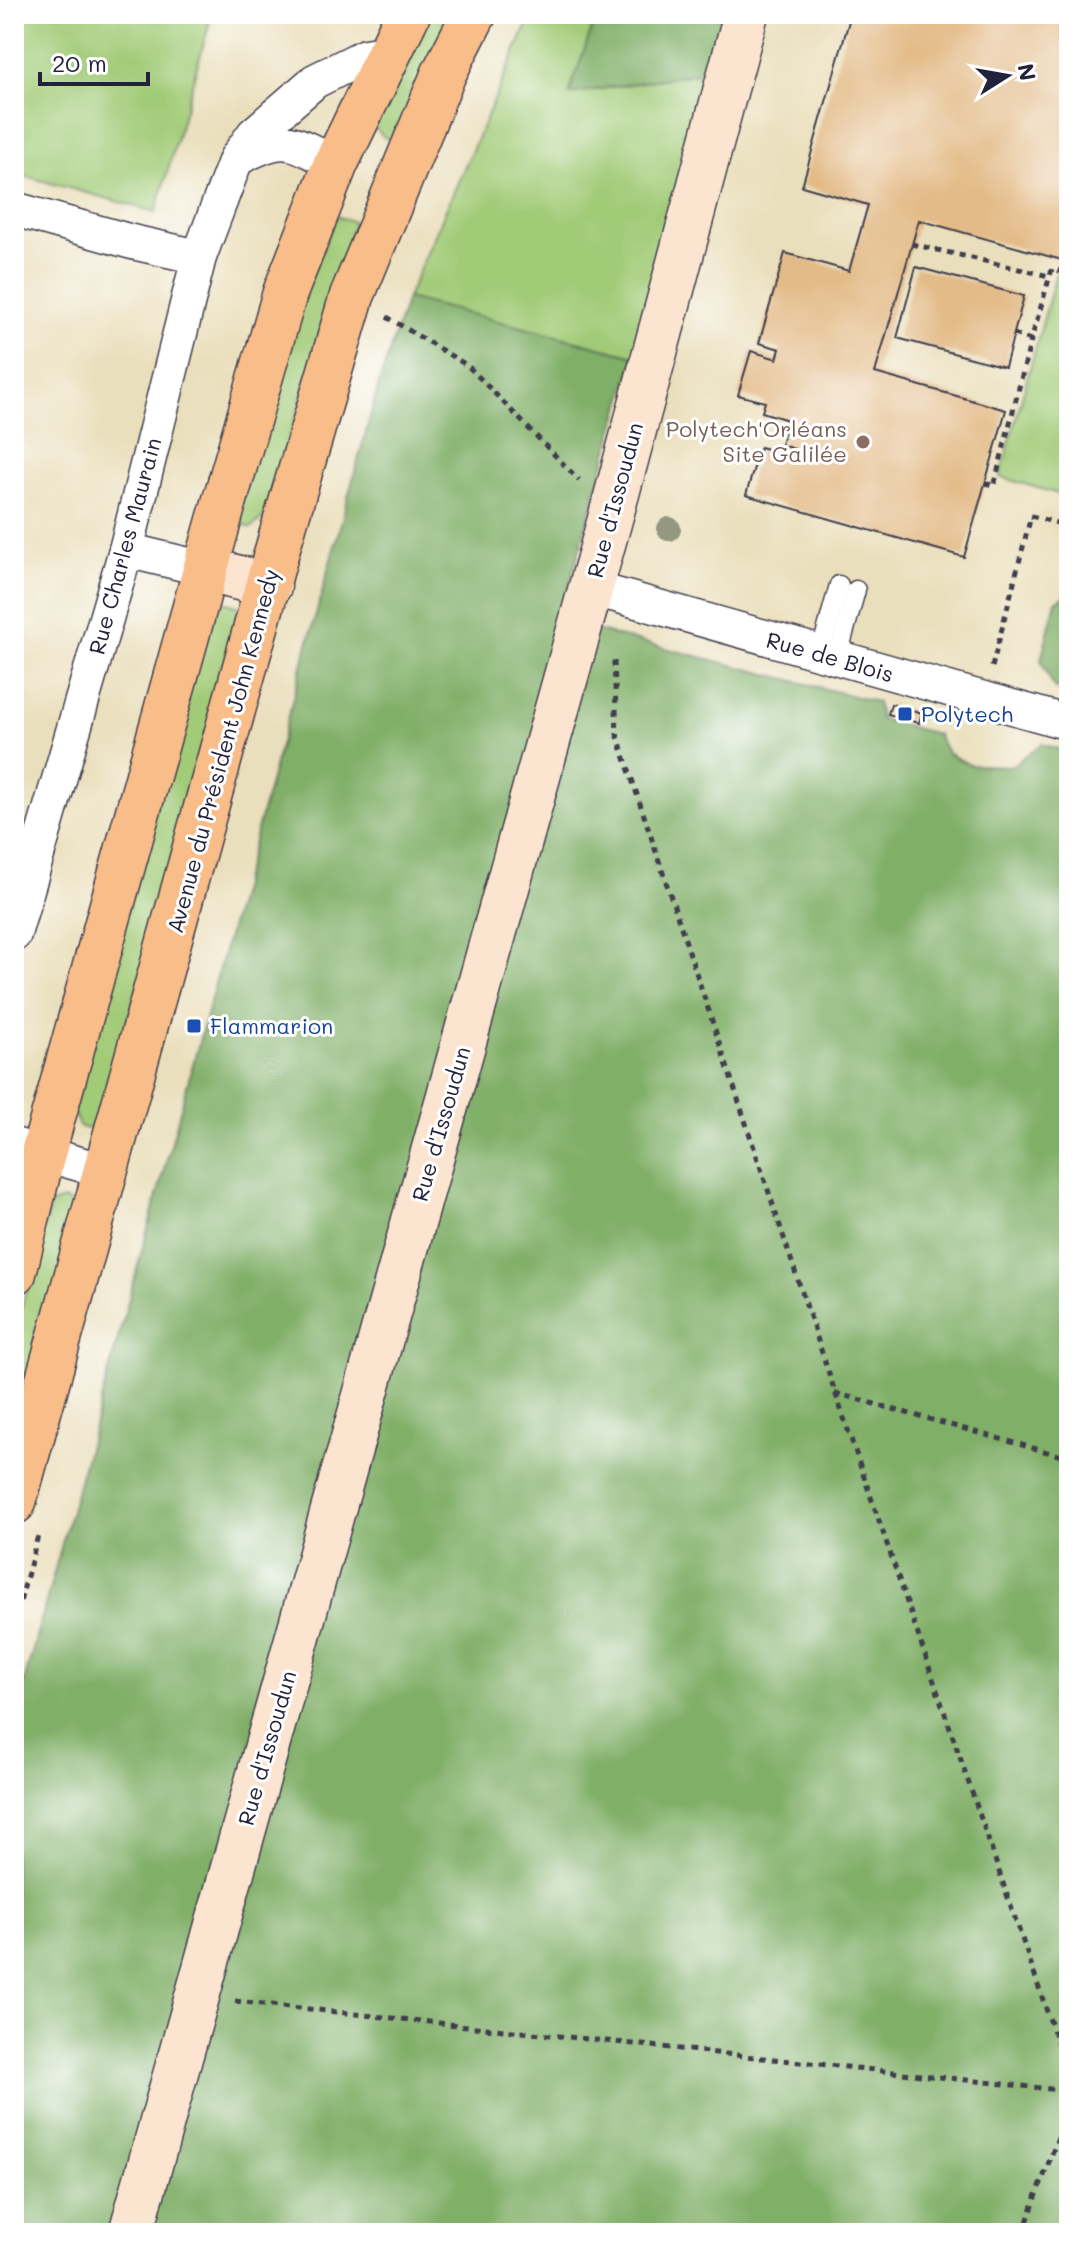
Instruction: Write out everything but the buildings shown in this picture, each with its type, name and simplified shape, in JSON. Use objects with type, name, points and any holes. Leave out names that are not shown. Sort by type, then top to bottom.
[{"type":"main road","name":"Avenue du Président John Kennedy","points":[[14,1502],[352,296],[444,73],[474,14]]},
{"type":"main road","points":[[14,1273],[28,1149],[205,569],[285,293],[336,163],[399,33]]},
{"type":"street","name":"Rue d'Issoudun","points":[[131,2233],[591,588],[746,14]]},
{"type":"street","name":"Rue Charles Maurain","points":[[14,934],[126,550],[199,257],[236,159],[254,134],[315,81],[365,56],[399,33]]},
{"type":"street","points":[[236,159],[269,142],[282,141],[336,163]]},
{"type":"street","points":[[14,209],[199,257]]},
{"type":"street","points":[[126,550],[269,586]]},
{"type":"street","name":"Rue de Blois","points":[[591,588],[1069,723]]},
{"type":"street","points":[[28,1149],[107,1172]]},
{"type":"lane","points":[[829,657],[848,588]]},
{"type":"path","points":[[912,244],[1049,276]]},
{"type":"path","points":[[985,483],[994,486],[1049,276],[1052,269],[1069,273]]},
{"type":"path","points":[[383,314],[468,366],[612,512]]},
{"type":"path","points":[[1014,334],[1031,340]]},
{"type":"path","points":[[1060,524],[1069,491]]},
{"type":"path","points":[[983,700],[1031,516],[1069,526]]},
{"type":"path","points":[[614,656],[617,734],[835,1392],[1069,2076]]},
{"type":"path","points":[[835,1392],[1069,1458]]},
{"type":"path","points":[[226,2000],[1069,2091]]},
{"type":"path","points":[[1023,2233],[1069,2107]]},
{"type":"green space","points":[[14,14],[212,14],[156,212],[14,173]]},
{"type":"green space","points":[[423,14],[456,14],[402,135],[386,139],[372,125]]},
{"type":"green space","points":[[532,14],[597,14],[570,94],[710,71],[635,356],[407,298]]},
{"type":"green space","points":[[597,14],[726,14],[710,71],[569,94]]},
{"type":"green space","points":[[336,216],[354,222],[266,515],[251,528],[242,524],[238,515],[284,345]]},
{"type":"green space","points":[[1056,274],[1069,277],[1069,469],[1062,495],[1000,477]]},
{"type":"green space","points":[[407,298],[635,356],[559,621],[877,702],[880,719],[937,734],[947,753],[970,765],[1011,766],[1042,744],[1069,752],[1069,2233],[14,2233],[14,1719],[379,384]]},
{"type":"green space","points":[[1069,594],[1069,692],[1054,688],[1041,660],[1056,601]]},
{"type":"green space","points":[[213,598],[243,608],[100,1121],[87,1129],[79,1126],[73,1111]]},
{"type":"green space","points":[[63,1200],[71,1203],[76,1215],[14,1434],[14,1334],[51,1204]]},
{"type":"place","name":"Polytech'Orléans Site Galilée","points":[[863,442]]},
{"type":"place","name":"Polytech","points":[[905,714]]},
{"type":"place","name":"Flammarion","points":[[194,1026]]}]
